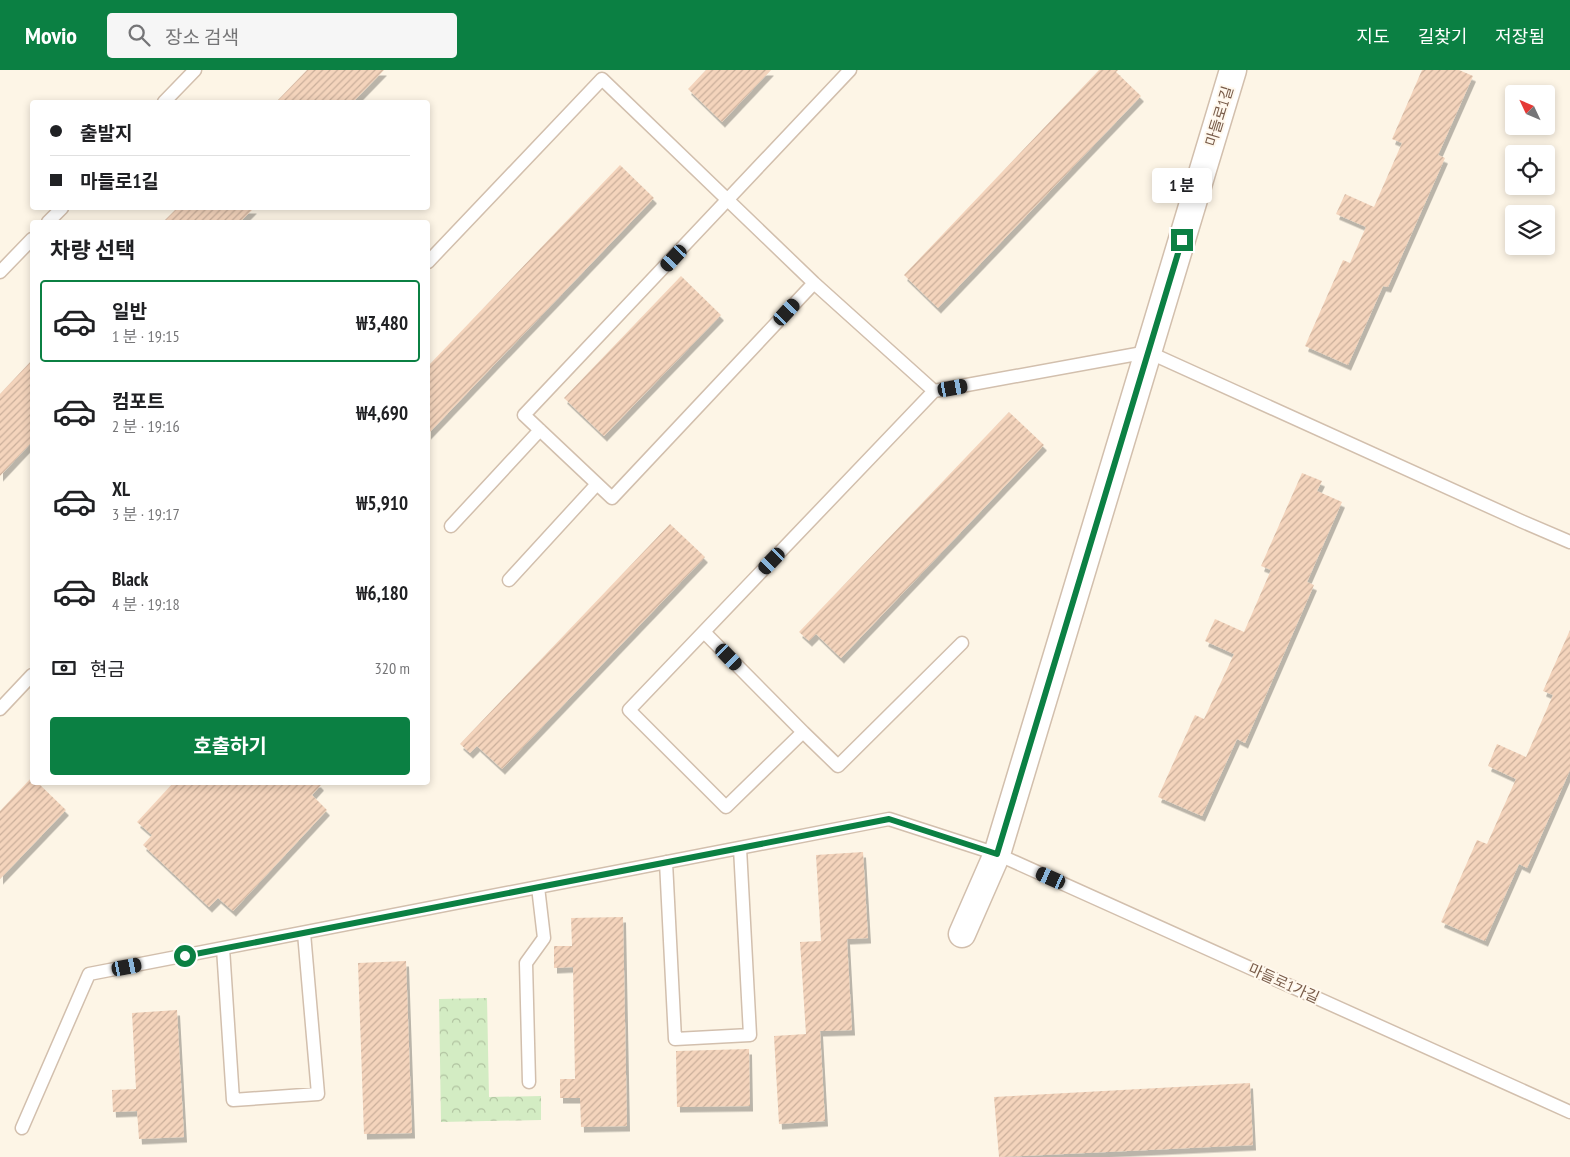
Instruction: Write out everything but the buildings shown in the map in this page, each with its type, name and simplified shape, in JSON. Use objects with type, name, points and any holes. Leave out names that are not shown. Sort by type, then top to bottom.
[{"type":"street","name":"마들로1길","points":[[962,934],[997,854],[1233,70]]},
{"type":"lane","points":[[166,100],[195,70]]},
{"type":"lane","points":[[814,283],[612,498],[524,415],[850,70]]},
{"type":"lane","points":[[430,260],[606,74],[728,200],[814,283],[934,391]]},
{"type":"lane","points":[[50,220],[60,210]]},
{"type":"lane","points":[[0,272],[30,240]]},
{"type":"lane","points":[[803,732],[726,807],[629,710],[934,391],[1148,352],[1570,542]]},
{"type":"lane","points":[[451,526],[540,430]]},
{"type":"lane","points":[[508,580],[597,484]]},
{"type":"lane","points":[[704,632],[838,766],[962,643]]},
{"type":"lane","points":[[0,709],[30,677]]},
{"type":"lane","name":"마들로1가길","points":[[22,1128],[89,974],[889,819],[997,854],[1570,1112]]},
{"type":"lane","points":[[666,862],[675,1039],[750,1035],[740,848]]},
{"type":"lane","points":[[529,1082],[526,963],[544,938],[538,887]]},
{"type":"lane","points":[[223,948],[233,1100],[318,1094],[304,933]]},
{"type":"green space","points":[[487,998],[489,1097],[541,1096],[541,1120],[441,1122],[439,999]]},
{"type":"route","points":[[185,956],[889,819],[997,854],[1182,240]]}]
